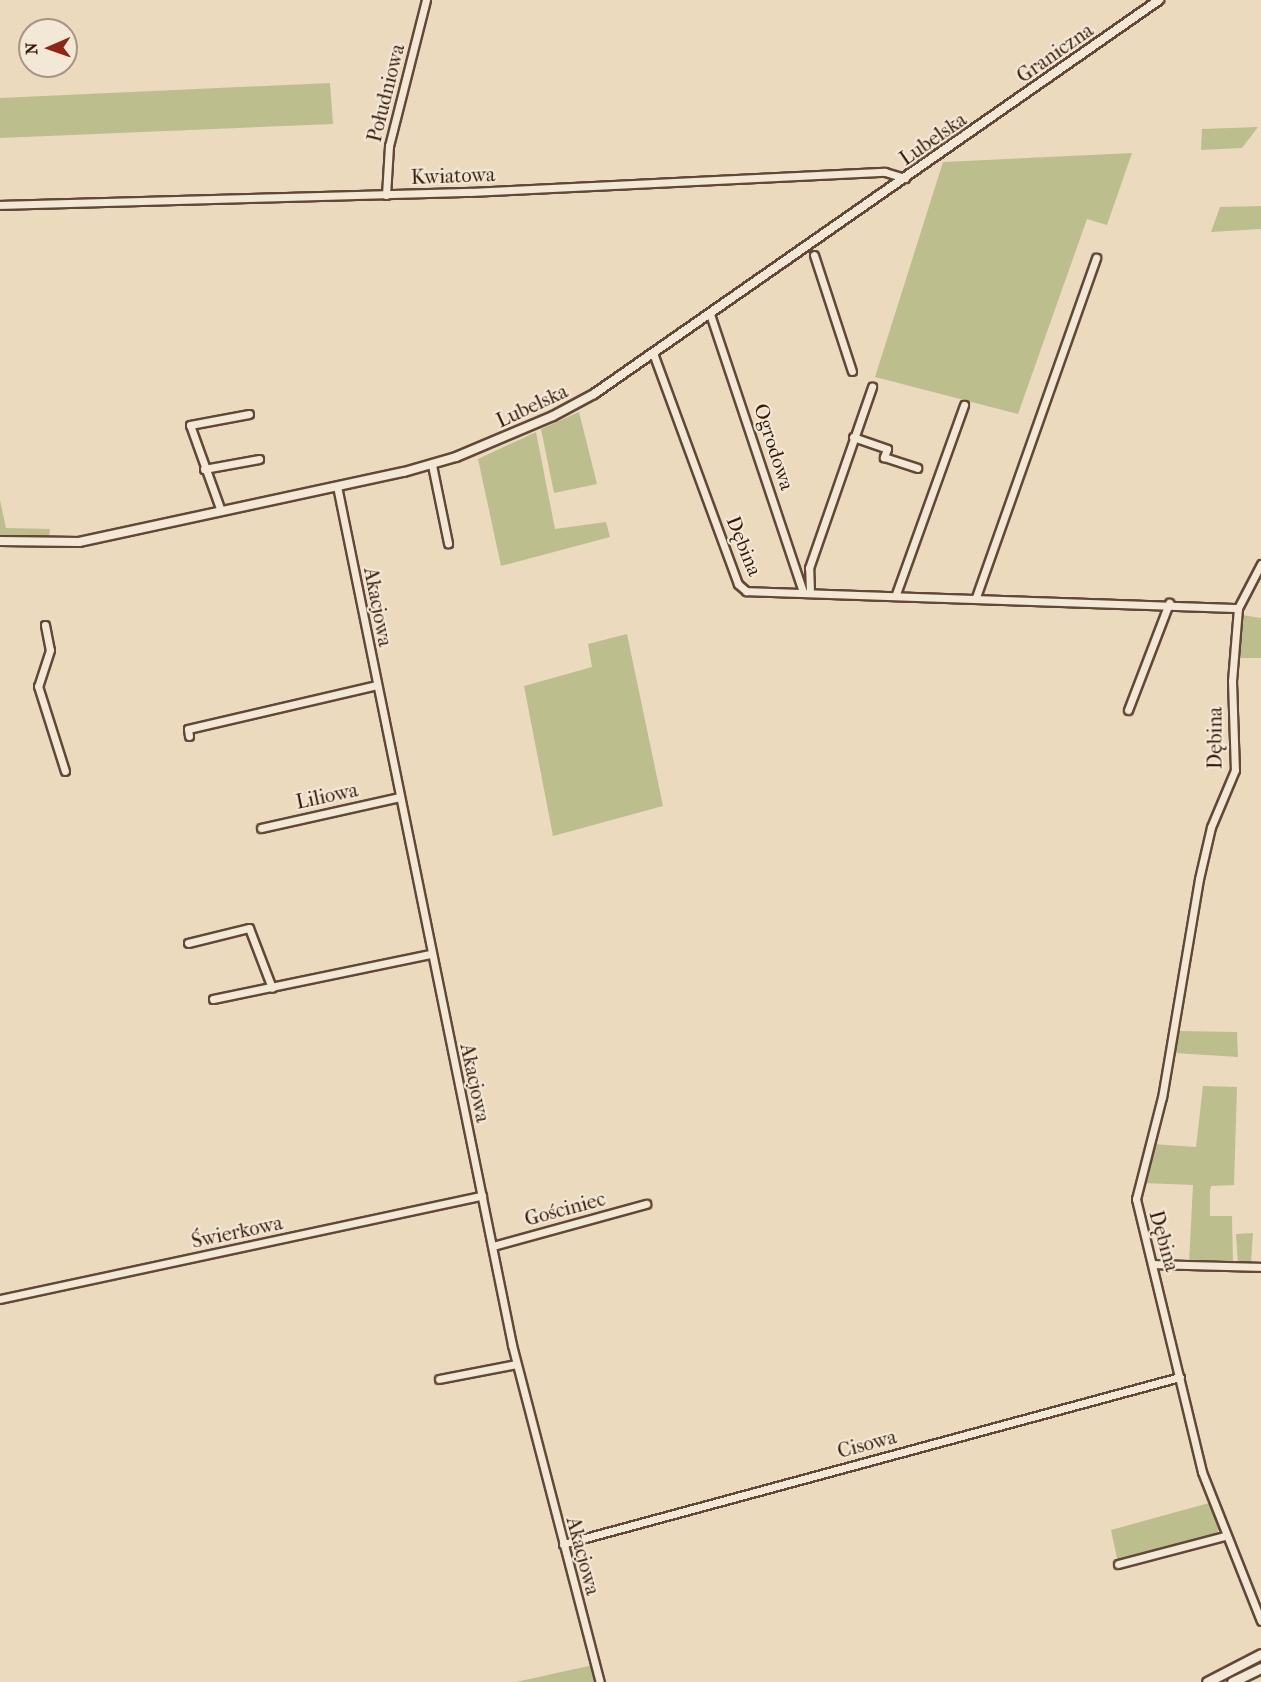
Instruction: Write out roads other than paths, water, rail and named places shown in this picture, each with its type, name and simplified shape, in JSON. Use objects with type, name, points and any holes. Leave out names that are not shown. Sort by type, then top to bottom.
[{"type":"main road","points":[[1207,1682],[1261,1654]]},
{"type":"main road","points":[[1232,1682],[1261,1668]]},
{"type":"street","name":"Południowa","points":[[386,195],[388,146],[426,0]]},
{"type":"street","name":"Graniczna","points":[[999,112],[1160,0]]},
{"type":"street","name":"Lubelska","points":[[0,541],[72,543],[432,465],[566,410],[710,314],[999,112]]},
{"type":"street","name":"Kwiatowa","points":[[0,205],[386,195],[885,172],[905,178]]},
{"type":"street","points":[[814,255],[852,371]]},
{"type":"street","points":[[976,597],[1096,258]]},
{"type":"street","name":"Ogrodowa","points":[[710,314],[806,592]]},
{"type":"street","name":"Dębina","points":[[653,353],[738,584],[750,591],[1169,603],[1238,608],[1232,681],[1235,770],[1213,822],[1199,879],[1162,1097],[1137,1191],[1202,1472],[1225,1536],[1261,1621]]},
{"type":"street","points":[[806,592],[809,568],[872,387]]},
{"type":"street","points":[[896,594],[964,405]]},
{"type":"street","points":[[221,511],[190,425],[249,414]]},
{"type":"street","points":[[853,437],[887,448],[884,457],[917,468]]},
{"type":"street","points":[[204,469],[259,459]]},
{"type":"street","points":[[432,465],[448,543]]},
{"type":"street","name":"Akacjowa","points":[[337,486],[516,1364],[600,1682]]},
{"type":"street","points":[[1238,608],[1261,564]]},
{"type":"street","points":[[1128,710],[1169,603]]},
{"type":"street","points":[[45,625],[50,650],[38,686],[64,771]]},
{"type":"street","points":[[189,736],[188,729],[377,685]]},
{"type":"street","name":"Liliowa","points":[[261,828],[400,797]]},
{"type":"street","points":[[188,943],[249,928],[272,988]]},
{"type":"street","points":[[213,999],[431,954]]},
{"type":"street","name":"Świerkowa","points":[[0,1299],[482,1196]]},
{"type":"street","name":"Gościniec","points":[[493,1246],[646,1204]]},
{"type":"street","points":[[1153,1264],[1261,1267]]},
{"type":"street","points":[[1156,1273],[1164,1266]]},
{"type":"street","points":[[439,1379],[516,1364]]},
{"type":"street","name":"Cisowa","points":[[563,1544],[1180,1377]]},
{"type":"street","points":[[1118,1564],[1225,1536]]}]
